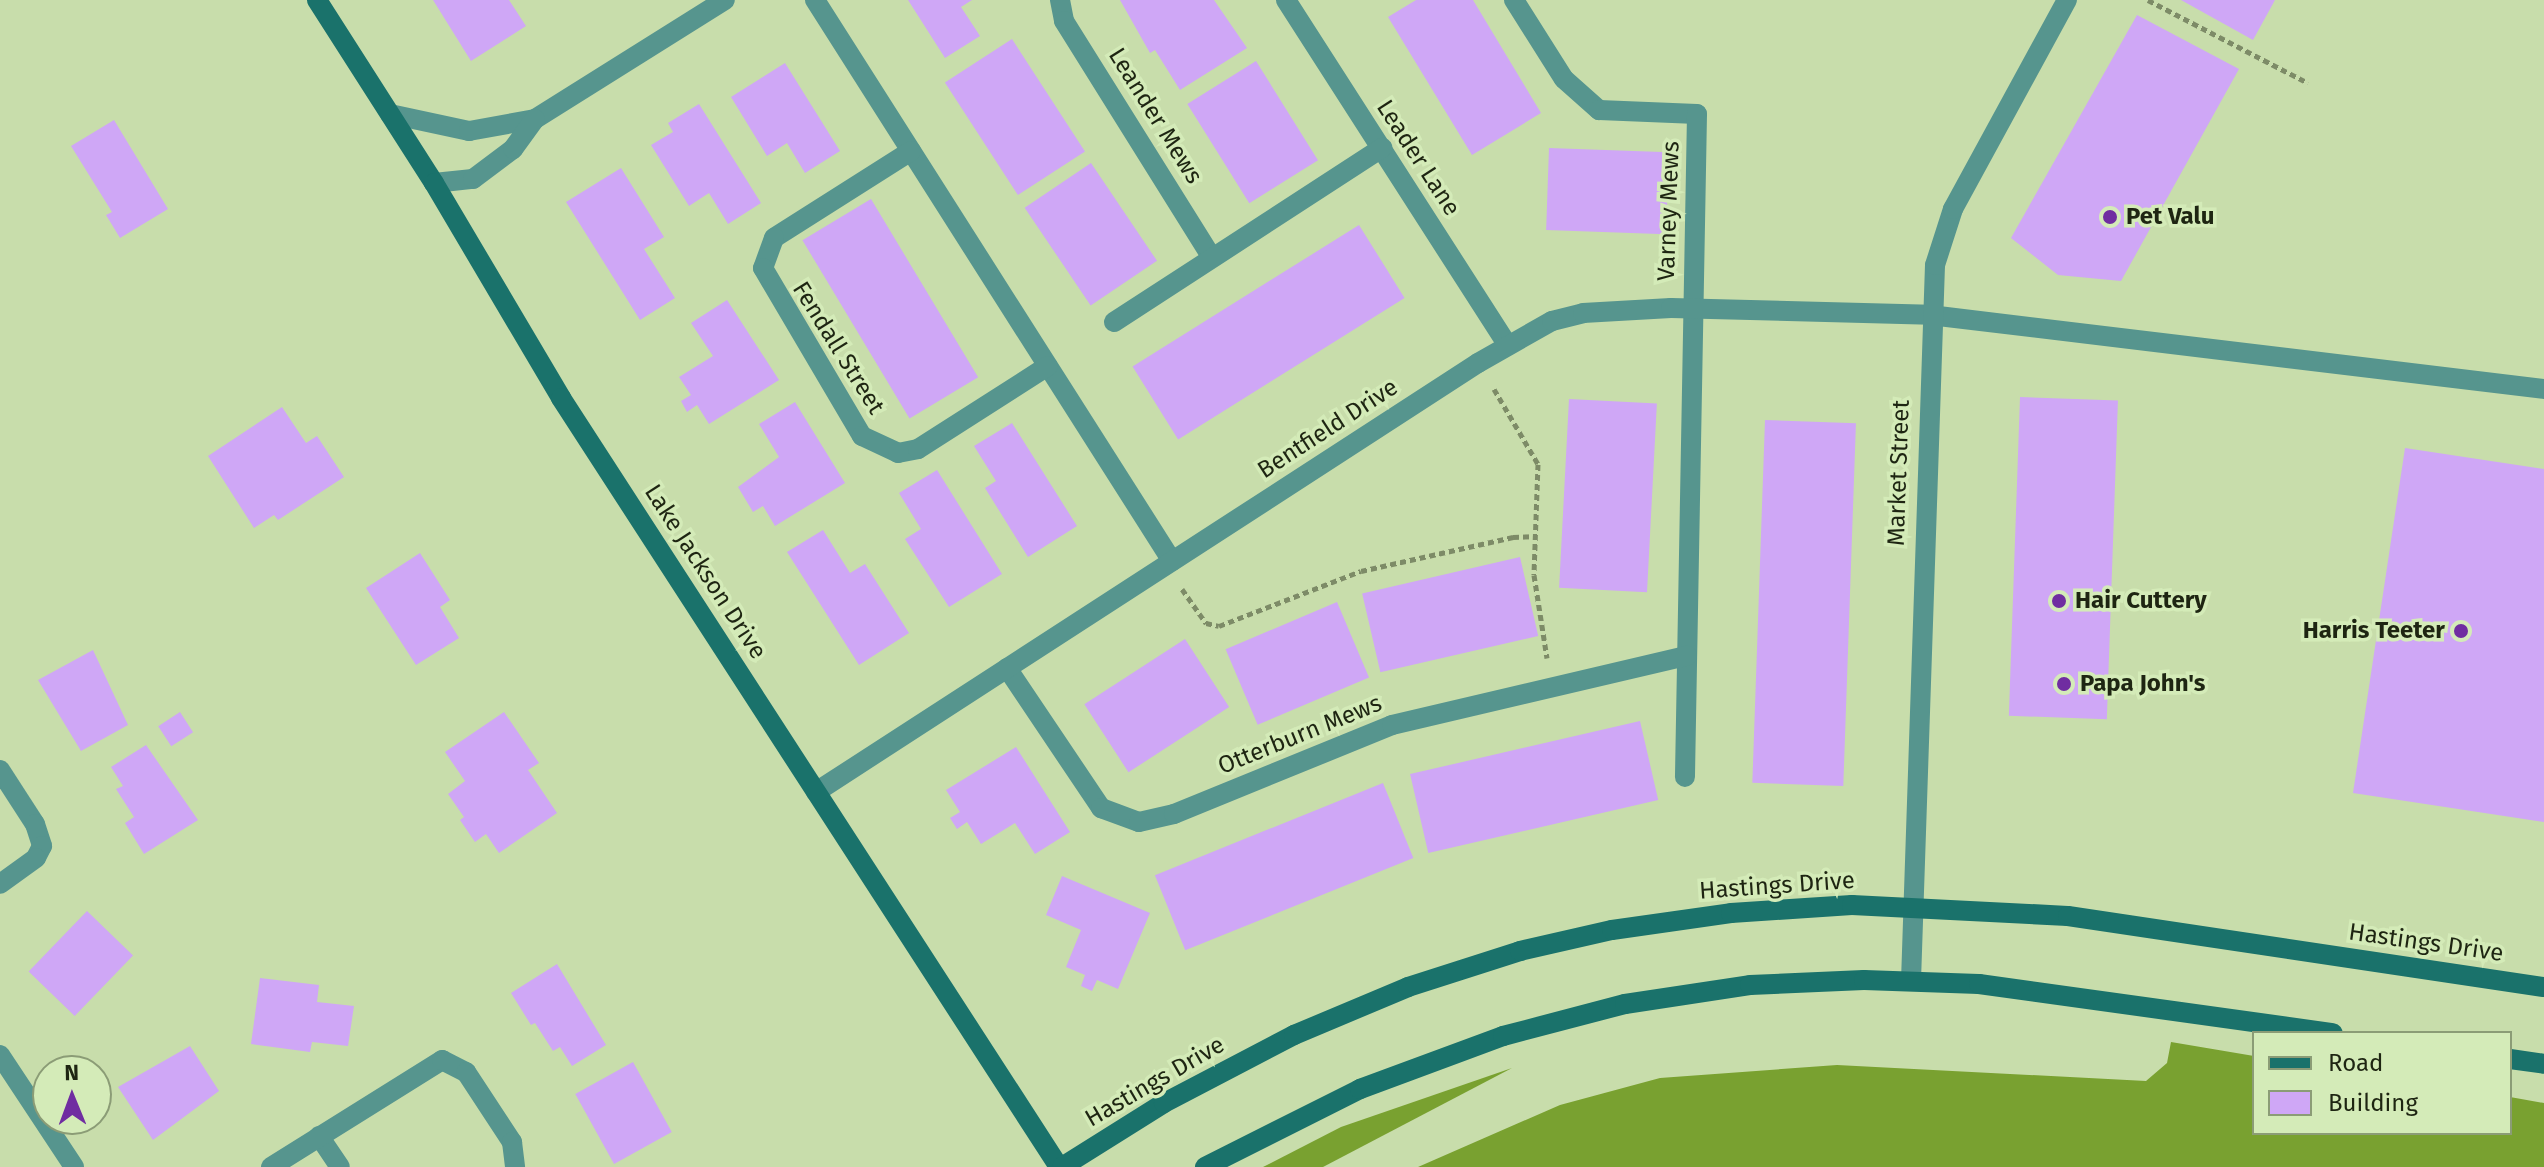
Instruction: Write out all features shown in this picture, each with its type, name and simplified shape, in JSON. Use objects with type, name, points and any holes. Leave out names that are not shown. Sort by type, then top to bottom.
[{"type":"street","name":"Lake Jackson Drive","points":[[317,0],[434,183],[561,398],[1060,1167]]},
{"type":"street","points":[[434,183],[473,179],[513,149],[535,119],[725,0]]},
{"type":"street","points":[[815,0],[1048,366],[1169,563]]},
{"type":"street","name":"Leander Mews","points":[[1060,0],[1064,21],[1212,258]]},
{"type":"street","name":"Leader Lane","points":[[1286,0],[1507,344]]},
{"type":"street","name":"Varney Mews","points":[[1514,0],[1564,79],[1599,110],[1697,114],[1692,308]]},
{"type":"street","name":"Market Street","points":[[1911,981],[1930,315],[1935,265],[1953,209],[2067,0]]},
{"type":"street","points":[[390,114],[469,131],[535,119]]},
{"type":"street","points":[[1114,322],[1382,148]]},
{"type":"street","name":"Fendall Street","points":[[911,151],[774,238],[763,268],[862,436],[898,453],[918,449],[1048,366]]},
{"type":"street","points":[[1685,777],[1692,308]]},
{"type":"street","name":"Bentfield Drive","points":[[816,792],[1507,344],[1552,321],[1583,313],[1692,308],[1930,315],[2544,389]]},
{"type":"street","name":"Otterburn Mews","points":[[1007,668],[1101,808],[1139,822],[1174,814],[1392,725],[1687,656]]},
{"type":"street","points":[[0,770],[35,824],[42,846],[27,867],[0,884]]},
{"type":"street","name":"Hastings Drive","points":[[1060,1167],[1164,1103],[1294,1035],[1408,987],[1520,951],[1612,930],[1731,913],[1913,906],[2068,916],[2544,987]]},
{"type":"street","points":[[1205,1167],[1360,1089],[1503,1036],[1610,1008],[1750,985],[1911,981],[1979,984],[2319,1031]]},
{"type":"street","points":[[0,1055],[74,1167]]},
{"type":"street","points":[[2512,1059],[2544,1064]]},
{"type":"street","points":[[271,1167],[442,1060],[466,1072],[512,1142],[515,1167]]},
{"type":"street","points":[[319,1136],[340,1167]]},
{"type":"path","points":[[2148,0],[2308,83]]},
{"type":"path","points":[[1478,363],[1536,460],[1536,590],[1555,686]]},
{"type":"path","points":[[1169,563],[1206,623],[1219,626],[1346,575],[1502,539],[1536,536]]},
{"type":"green space","points":[[2171,1042],[2252,1056],[2252,1135],[2512,1135],[2512,1097],[2544,1103],[2544,1167],[1418,1167],[1560,1105],[1660,1078],[1837,1065],[2146,1081],[2167,1063]]},
{"type":"green space","points":[[1512,1068],[1323,1167],[1263,1167],[1341,1127]]},
{"type":"building","points":[[433,0],[509,0],[526,26],[471,61]]},
{"type":"building","points":[[908,0],[972,0],[961,7],[980,36],[945,58]]},
{"type":"building","points":[[1120,0],[1214,0],[1247,48],[1180,90],[1155,50],[1150,53]]},
{"type":"building","points":[[1416,0],[1473,0],[1541,113],[1472,155],[1388,17]]},
{"type":"building","points":[[2181,0],[2275,0],[2253,40]]},
{"type":"building","points":[[2137,15],[2239,69],[2121,281],[2058,275],[2011,238]]},
{"type":"building","points":[[1012,39],[1085,151],[1018,195],[945,83]]},
{"type":"building","points":[[1256,61],[1318,160],[1249,203],[1187,104]]},
{"type":"building","points":[[785,63],[840,151],[805,173],[787,143],[767,156],[731,97]]},
{"type":"building","points":[[699,104],[761,203],[728,224],[709,193],[689,206],[651,145],[673,132],[668,123]]},
{"type":"building","points":[[114,120],[168,209],[120,238],[106,215],[112,212],[71,146]]},
{"type":"building","points":[[1549,148],[1669,152],[1666,234],[1546,230]]},
{"type":"building","points":[[1091,163],[1157,261],[1091,306],[1025,208]]},
{"type":"building","points":[[621,168],[664,237],[644,249],[675,298],[640,320],[566,202]]},
{"type":"building","points":[[871,199],[978,377],[910,418],[802,240]]},
{"type":"building","points":[[1359,225],[1405,298],[1178,439],[1133,366]]},
{"type":"building","points":[[727,300],[779,380],[709,424],[697,405],[687,412],[681,401],[691,395],[679,377],[713,356],[691,323]]},
{"type":"building","points":[[2020,397],[2118,400],[2107,719],[2009,716]]},
{"type":"building","points":[[1569,399],[1657,404],[1647,592],[1559,588]]},
{"type":"building","points":[[795,402],[845,483],[775,526],[763,506],[753,512],[738,487],[779,457],[759,424]]},
{"type":"building","points":[[282,407],[306,443],[317,436],[344,477],[278,520],[274,515],[254,528],[208,456]]},
{"type":"building","points":[[1765,420],[1856,423],[1843,786],[1752,783]]},
{"type":"building","points":[[1012,423],[1077,526],[1028,557],[985,488],[996,481],[974,446]]},
{"type":"building","name":"Harris Teeter","points":[[2405,448],[2544,469],[2544,822],[2353,793]]},
{"type":"building","points":[[937,470],[1002,574],[949,607],[905,539],[921,529],[899,493]]},
{"type":"building","points":[[823,530],[850,573],[865,564],[909,633],[859,665],[787,552]]},
{"type":"building","points":[[420,553],[450,600],[440,607],[459,638],[416,665],[366,588]]},
{"type":"building","points":[[1520,557],[1538,636],[1380,672],[1362,593]]},
{"type":"building","points":[[1337,602],[1369,677],[1258,725],[1226,649]]},
{"type":"building","points":[[1185,639],[1229,707],[1128,772],[1084,704]]},
{"type":"building","points":[[93,650],[128,725],[81,751],[38,680]]},
{"type":"building","points":[[180,712],[193,732],[171,746],[158,726]]},
{"type":"building","points":[[504,712],[539,763],[528,770],[557,813],[499,853],[486,834],[475,842],[460,820],[464,817],[448,794],[465,781],[445,752]]},
{"type":"building","points":[[1640,721],[1658,800],[1428,853],[1410,774]]},
{"type":"building","points":[[146,745],[198,820],[144,854],[125,823],[134,817],[116,789],[123,786],[111,767]]},
{"type":"building","points":[[1016,747],[1070,832],[1035,854],[1015,823],[981,844],[967,822],[957,829],[950,818],[960,812],[946,790]]},
{"type":"building","points":[[1383,783],[1413,858],[1185,950],[1155,875]]},
{"type":"building","points":[[1062,876],[1150,913],[1118,989],[1097,980],[1092,991],[1081,986],[1085,975],[1066,967],[1081,930],[1046,915]]},
{"type":"building","points":[[87,911],[133,955],[75,1016],[29,971]]},
{"type":"building","points":[[557,964],[606,1045],[572,1066],[560,1047],[553,1051],[535,1023],[531,1025],[511,993]]},
{"type":"building","points":[[260,978],[319,985],[317,1002],[354,1006],[348,1046],[312,1042],[310,1052],[251,1044]]},
{"type":"building","points":[[190,1046],[219,1091],[153,1140],[118,1087]]},
{"type":"building","points":[[633,1062],[672,1132],[614,1164],[575,1094]]},
{"type":"place","name":"Pet Valu","points":[[2110,217]]},
{"type":"place","name":"Hair Cuttery","points":[[2059,601]]},
{"type":"place","name":"Harris Teeter","points":[[2461,631]]},
{"type":"place","name":"Papa John's","points":[[2064,684]]}]
